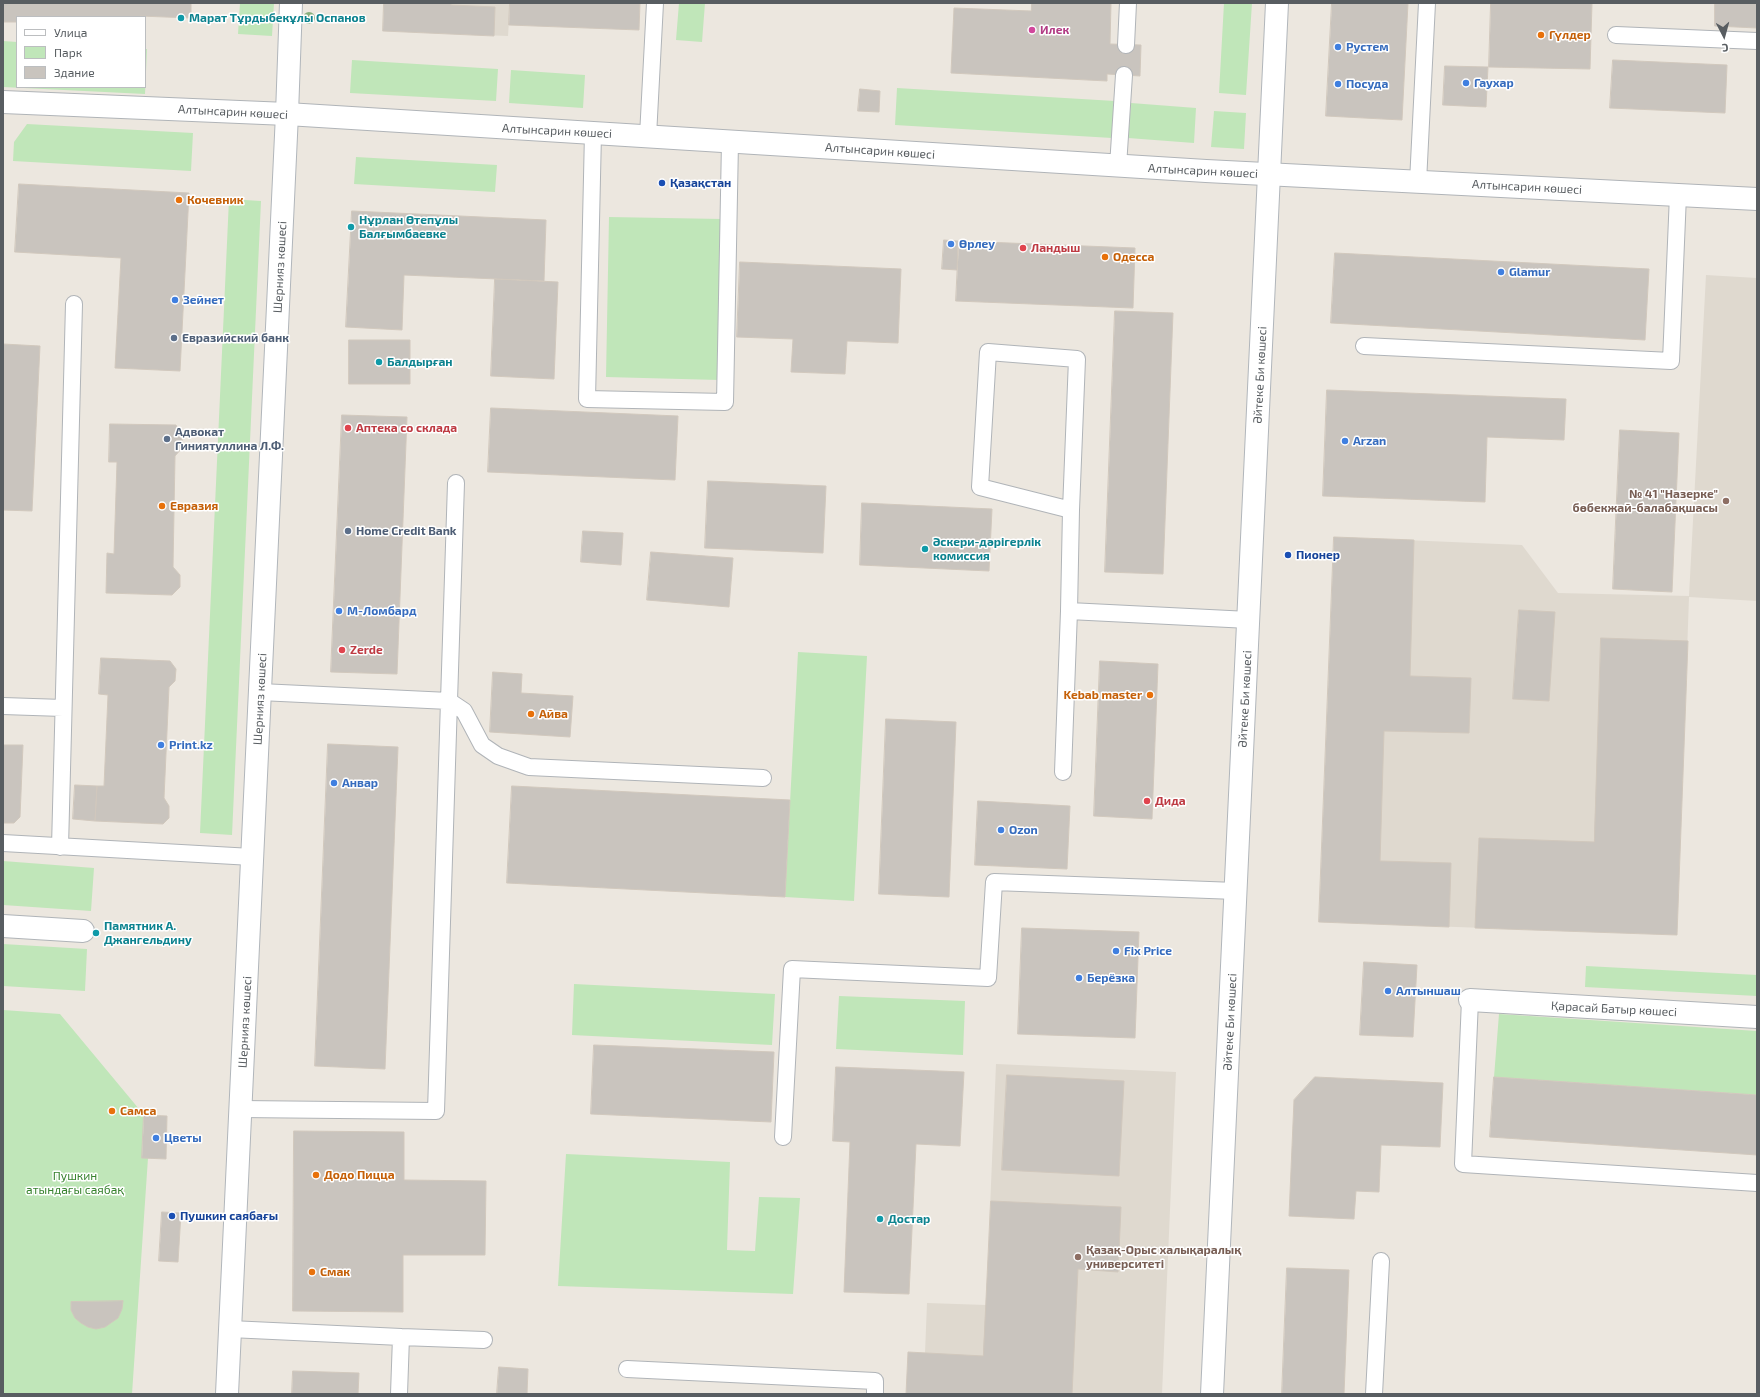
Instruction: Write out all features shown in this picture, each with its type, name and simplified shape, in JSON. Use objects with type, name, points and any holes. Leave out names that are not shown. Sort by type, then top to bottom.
[{"type":"street","name":"Шернияз көшесі","points":[[227,1394],[291,3]]},
{"type":"street","name":"Әйтеке Би көшесі","points":[[1212,1394],[1278,3]]},
{"type":"street","name":"Алтынсарин көшесі","points":[[3,102],[287,114],[1118,166],[1757,199]]},
{"type":"street","points":[[3,926],[83,931]]},
{"type":"street","name":"Қарасай Батыр көшесі","points":[[1470,1000],[1757,1017]]},
{"type":"lane","points":[[648,136],[655,3]]},
{"type":"lane","points":[[1126,45],[1128,3]]},
{"type":"lane","points":[[1418,182],[1427,3]]},
{"type":"lane","points":[[1616,35],[1757,41]]},
{"type":"lane","points":[[1118,166],[1124,75]]},
{"type":"lane","points":[[593,133],[587,399],[725,402],[730,142]]},
{"type":"lane","points":[[1364,346],[1671,360],[1678,195]]},
{"type":"lane","points":[[60,846],[74,304]]},
{"type":"lane","points":[[1063,772],[1077,359],[988,352],[980,487],[1071,510]]},
{"type":"lane","points":[[240,1109],[436,1111],[456,483]]},
{"type":"lane","points":[[1069,611],[1248,620]]},
{"type":"lane","points":[[260,692],[449,701],[464,711],[482,745],[498,756],[529,767],[763,778]]},
{"type":"lane","points":[[3,706],[63,708]]},
{"type":"lane","points":[[3,843],[252,857]]},
{"type":"lane","points":[[783,1137],[792,970],[988,978],[994,882],[1236,891]]},
{"type":"lane","points":[[1470,1000],[1463,1164],[1757,1182]]},
{"type":"lane","points":[[1374,1394],[1381,1261]]},
{"type":"lane","points":[[230,1329],[484,1340]]},
{"type":"lane","points":[[399,1394],[401,1337]]},
{"type":"lane","points":[[627,1369],[875,1381],[875,1394]]},
{"type":"shaded area","points":[[384,3],[510,3],[508,36],[383,31]]},
{"type":"shaded area","points":[[1706,275],[1757,278],[1757,601],[1689,597],[1677,935],[1319,922],[1334,537],[1522,545],[1558,593],[1689,596]]},
{"type":"shaded area","name":"Қазақ-Орыс халықаралық университеті","points":[[996,1064],[1176,1072],[1162,1394],[906,1394],[925,1353],[927,1303],[986,1305]]},
{"type":"green space","points":[[240,3],[274,3],[272,36],[238,34]]},
{"type":"green space","points":[[679,3],[705,3],[702,42],[676,40]]},
{"type":"green space","points":[[1224,3],[1252,3],[1246,95],[1219,93]]},
{"type":"green space","points":[[3,41],[16,42],[16,88],[3,87]]},
{"type":"green space","points":[[146,49],[147,49],[146,72]]},
{"type":"green space","points":[[352,60],[498,69],[496,101],[350,93]]},
{"type":"green space","points":[[511,70],[585,75],[583,108],[509,103]]},
{"type":"green space","points":[[23,88],[145,88],[145,94]]},
{"type":"green space","points":[[897,88],[1115,101],[1112,138],[895,125]]},
{"type":"green space","points":[[1131,103],[1196,108],[1194,143],[1128,138]]},
{"type":"green space","points":[[1214,111],[1246,113],[1244,149],[1211,147]]},
{"type":"green space","points":[[27,124],[193,133],[191,171],[13,161],[14,142]]},
{"type":"green space","points":[[356,157],[497,165],[495,192],[354,184]]},
{"type":"green space","points":[[229,199],[261,201],[232,835],[200,833]]},
{"type":"green space","points":[[609,217],[722,219],[719,380],[606,377]]},
{"type":"green space","points":[[798,652],[867,656],[854,901],[785,897]]},
{"type":"green space","points":[[3,861],[94,868],[91,911],[3,905]]},
{"type":"green space","points":[[3,944],[87,949],[85,991],[3,986]]},
{"type":"green space","points":[[1586,966],[1757,975],[1757,996],[1585,987]]},
{"type":"green space","points":[[574,984],[775,994],[772,1045],[572,1035]]},
{"type":"green space","points":[[839,996],[965,1001],[963,1055],[836,1049]]},
{"type":"green space","name":"Пушкин атындағы саябақ","points":[[3,1010],[60,1014],[144,1115],[142,1158],[148,1158],[132,1394],[3,1394]]},
{"type":"green space","points":[[1499,1014],[1757,1031],[1757,1095],[1494,1077]]},
{"type":"green space","points":[[566,1154],[730,1162],[727,1250],[755,1251],[759,1197],[800,1198],[793,1294],[558,1286]]},
{"type":"building","points":[[3,3],[191,3],[191,18],[146,16],[16,16],[16,22],[3,22]]},
{"type":"building","points":[[384,3],[451,3],[451,5],[495,7],[494,36],[383,31]]},
{"type":"building","points":[[510,3],[640,3],[639,30],[509,25]]},
{"type":"building","name":"Илек","points":[[1032,3],[1111,3],[1110,44],[1141,45],[1140,76],[1107,74],[1107,81],[951,73],[954,8],[1031,11]]},
{"type":"building","points":[[1332,3],[1408,3],[1402,120],[1326,116]]},
{"type":"building","name":"Гүлдер","points":[[1491,3],[1592,3],[1590,69],[1489,67]]},
{"type":"building","points":[[1715,3],[1757,3],[1757,28],[1715,26]]},
{"type":"building","points":[[1613,60],[1727,65],[1725,113],[1610,108]]},
{"type":"building","name":"Гаухар","points":[[1445,66],[1488,67],[1486,107],[1443,105]]},
{"type":"building","points":[[860,89],[880,91],[879,112],[858,111]]},
{"type":"building","points":[[19,184],[189,193],[180,371],[115,368],[121,258],[15,252]]},
{"type":"building","points":[[352,211],[546,220],[544,281],[404,275],[402,330],[346,327]]},
{"type":"building","points":[[944,240],[958,241],[957,270],[942,269]]},
{"type":"building","points":[[959,241],[1135,248],[1133,308],[956,301]]},
{"type":"building","points":[[1335,253],[1649,269],[1645,340],[1331,323]]},
{"type":"building","points":[[740,262],[901,269],[898,343],[847,341],[845,374],[791,372],[793,339],[737,337]]},
{"type":"building","points":[[495,279],[558,282],[554,379],[491,376]]},
{"type":"building","points":[[1115,311],[1173,313],[1163,574],[1105,572]]},
{"type":"building","name":"Балдырған","points":[[349,340],[410,340],[410,384],[349,384]]},
{"type":"building","points":[[3,344],[40,346],[32,511],[3,510]]},
{"type":"building","points":[[1327,390],[1566,399],[1564,440],[1487,437],[1485,502],[1323,496]]},
{"type":"building","points":[[491,408],[678,416],[675,480],[488,472]]},
{"type":"building","points":[[342,415],[407,417],[397,674],[331,672]]},
{"type":"building","points":[[110,424],[176,425],[182,436],[182,448],[175,456],[173,567],[180,575],[180,587],[172,595],[106,593],[107,553],[114,554],[117,462],[109,462]]},
{"type":"building","points":[[1620,430],[1679,433],[1672,592],[1613,589]]},
{"type":"building","points":[[708,481],[826,486],[823,553],[705,548]]},
{"type":"building","name":"Әскери-дәрігерлік комиссия","points":[[862,503],[992,509],[989,571],[860,565]]},
{"type":"building","points":[[583,531],[623,533],[621,565],[581,562]]},
{"type":"building","points":[[1334,537],[1414,540],[1410,676],[1471,678],[1469,733],[1384,731],[1380,861],[1451,863],[1449,927],[1319,922]]},
{"type":"building","points":[[651,552],[733,558],[729,607],[647,600]]},
{"type":"building","points":[[1519,610],[1555,612],[1549,701],[1513,699]]},
{"type":"building","points":[[1601,638],[1688,641],[1677,935],[1475,928],[1479,838],[1594,842]]},
{"type":"building","points":[[101,658],[170,661],[176,669],[175,681],[169,687],[164,798],[169,806],[169,818],[163,824],[95,821],[97,786],[104,786],[108,695],[99,694]]},
{"type":"building","points":[[1100,661],[1158,664],[1152,819],[1094,816]]},
{"type":"building","name":"Айва","points":[[493,672],[522,674],[521,693],[573,696],[570,737],[490,732]]},
{"type":"building","points":[[886,719],[956,722],[949,897],[879,894]]},
{"type":"building","points":[[328,744],[398,747],[385,1069],[315,1066]]},
{"type":"building","points":[[3,745],[23,745],[20,817],[14,823],[3,823]]},
{"type":"building","points":[[75,785],[97,786],[95,821],[73,819]]},
{"type":"building","points":[[512,786],[790,800],[785,897],[507,883]]},
{"type":"building","points":[[978,801],[1070,806],[1067,869],[975,865]]},
{"type":"building","name":"Берёзка","points":[[1022,928],[1139,932],[1135,1038],[1018,1034]]},
{"type":"building","points":[[1364,962],[1417,965],[1413,1037],[1360,1035]]},
{"type":"building","points":[[594,1045],[774,1052],[771,1122],[591,1114]]},
{"type":"building","name":"Достар","points":[[836,1067],[964,1072],[960,1146],[916,1144],[909,1294],[844,1292],[850,1142],[833,1141]]},
{"type":"building","points":[[1007,1075],[1124,1081],[1119,1176],[1002,1170]]},
{"type":"building","points":[[1315,1077],[1443,1083],[1440,1147],[1381,1145],[1379,1192],[1356,1191],[1354,1219],[1289,1216],[1294,1100]]},
{"type":"building","points":[[1494,1077],[1757,1095],[1757,1155],[1490,1137]]},
{"type":"building","points":[[144,1115],[167,1116],[166,1159],[142,1158]]},
{"type":"building","points":[[294,1131],[404,1132],[404,1180],[486,1181],[485,1255],[403,1255],[403,1312],[293,1311]]},
{"type":"building","points":[[991,1201],[1121,1207],[1118,1272],[1078,1269],[1072,1394],[906,1394],[908,1352],[983,1356]]},
{"type":"building","points":[[162,1212],[181,1213],[178,1262],[159,1261]]},
{"type":"building","points":[[1287,1268],[1349,1270],[1344,1394],[1282,1394]]},
{"type":"building","points":[[123,1301],[122,1309],[118,1318],[105,1327],[96,1329],[81,1323],[75,1318],[71,1310],[71,1302]]},
{"type":"building","points":[[499,1367],[528,1369],[527,1394],[497,1394]]},
{"type":"building","points":[[293,1371],[359,1373],[358,1394],[292,1394]]},
{"type":"place","name":"Марат Тұрдыбекұлы Оспанов","points":[[181,18]]},
{"type":"place","name":"Илек","points":[[1032,30]]},
{"type":"place","name":"Гүлдер","points":[[1541,35]]},
{"type":"place","name":"Рустем","points":[[1338,47]]},
{"type":"place","name":"Гаухар","points":[[1466,83]]},
{"type":"place","name":"Посуда","points":[[1338,84]]},
{"type":"place","name":"Қазақстан","points":[[662,183]]},
{"type":"place","name":"Кочевник","points":[[179,200]]},
{"type":"place","name":"Нұрлан Өтепұлы Балғымбаевке","points":[[351,227]]},
{"type":"place","name":"Өрлеу","points":[[951,244]]},
{"type":"place","name":"Ландыш","points":[[1023,248]]},
{"type":"place","name":"Одесса","points":[[1105,257]]},
{"type":"place","name":"Glamur","points":[[1501,272]]},
{"type":"place","name":"Зейнет","points":[[175,300]]},
{"type":"place","name":"Евразийский банк","points":[[174,338]]},
{"type":"place","name":"Балдырған","points":[[379,362]]},
{"type":"place","name":"Аптека со склада","points":[[348,428]]},
{"type":"place","name":"Адвокат Гиниятуллина Л.Ф.","points":[[167,439]]},
{"type":"place","name":"Arzan","points":[[1345,441]]},
{"type":"place","name":"№ 41 \"Назерке\" бөбекжай-балабақшасы","points":[[1726,501]]},
{"type":"place","name":"Евразия","points":[[162,506]]},
{"type":"place","name":"Home Credit Bank","points":[[348,531]]},
{"type":"place","name":"Әскери-дәрігерлік комиссия","points":[[925,549]]},
{"type":"place","name":"Пионер","points":[[1288,555]]},
{"type":"place","name":"М-Ломбард","points":[[339,611]]},
{"type":"place","name":"Zerde","points":[[342,650]]},
{"type":"place","name":"Kebab master","points":[[1150,695]]},
{"type":"place","name":"Айва","points":[[531,714]]},
{"type":"place","name":"Print.kz","points":[[161,745]]},
{"type":"place","name":"Анвар","points":[[334,783]]},
{"type":"place","name":"Дида","points":[[1147,801]]},
{"type":"place","name":"Ozon","points":[[1001,830]]},
{"type":"place","name":"Памятник А. Джангельдину","points":[[96,933]]},
{"type":"place","name":"Fix Price","points":[[1116,951]]},
{"type":"place","name":"Берёзка","points":[[1079,978]]},
{"type":"place","name":"Алтыншаш","points":[[1388,991]]},
{"type":"place","name":"Самса","points":[[112,1111]]},
{"type":"place","name":"Цветы","points":[[156,1138]]},
{"type":"place","name":"Додо Пицца","points":[[316,1175]]},
{"type":"place","name":"Пушкин саябағы","points":[[172,1216]]},
{"type":"place","name":"Достар","points":[[880,1219]]},
{"type":"place","name":"Қазақ-Орыс халықаралық университеті","points":[[1078,1257]]},
{"type":"place","name":"Смак","points":[[312,1272]]}]
